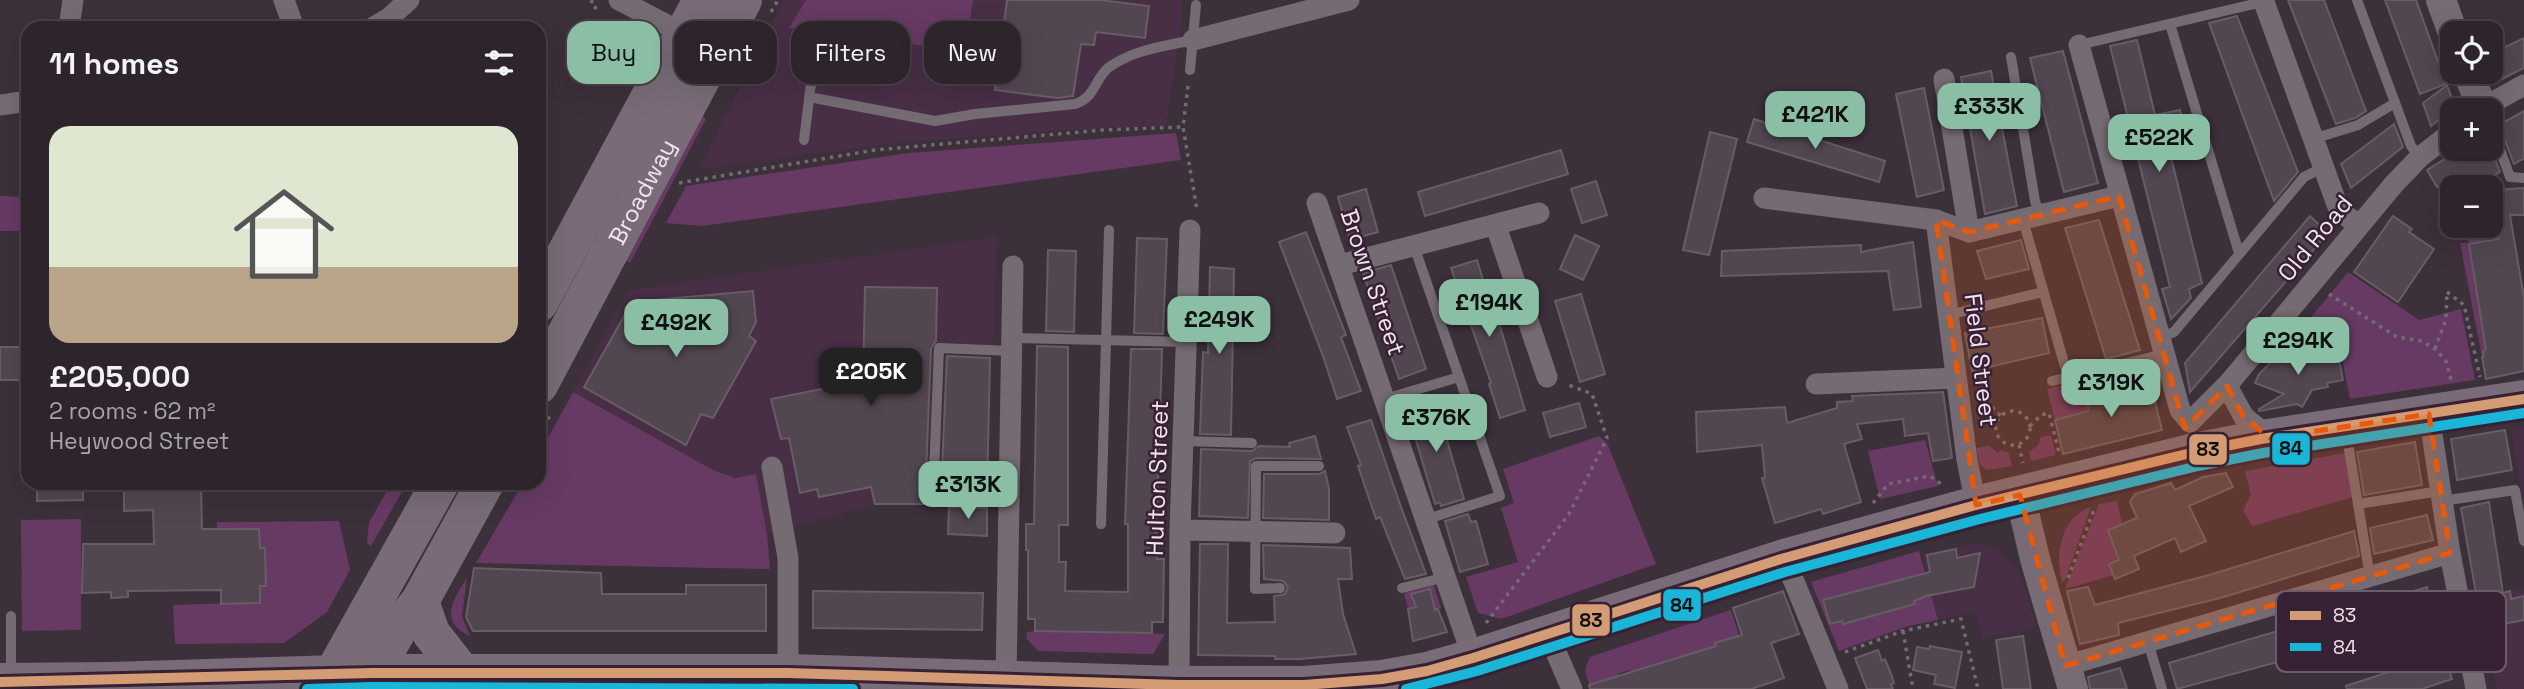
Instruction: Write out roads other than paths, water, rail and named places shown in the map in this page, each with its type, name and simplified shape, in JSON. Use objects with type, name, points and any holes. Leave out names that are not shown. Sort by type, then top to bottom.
[{"type":"highway","name":"Broadway","points":[[701,21],[702,0]]},
{"type":"highway","name":"Broadway","points":[[722,21],[743,0]]},
{"type":"highway","name":"Broadway","points":[[546,291],[603,186],[674,81]]},
{"type":"highway","name":"Broadway","points":[[547,395],[588,296],[661,184],[689,84]]},
{"type":"highway","points":[[6,682],[110,685],[373,673],[486,679],[788,673],[892,682],[1006,678],[1304,687],[1382,679],[1430,680],[1477,643],[1548,634],[1782,559],[1962,497],[2193,437],[2270,438],[2345,425],[2441,401],[2524,398]]},
{"type":"highway","points":[[332,674],[436,490]]},
{"type":"highway","points":[[373,673],[400,626],[420,601],[481,490]]},
{"type":"highway","points":[[420,601],[431,634],[486,679]]},
{"type":"street","points":[[70,21],[73,0]]},
{"type":"street","points":[[285,0],[292,21]]},
{"type":"street","points":[[384,21],[409,0]]},
{"type":"street","points":[[620,0],[674,29]]},
{"type":"street","points":[[1193,40],[1349,0]]},
{"type":"street","points":[[2441,0],[2449,21]]},
{"type":"street","points":[[2267,1],[2339,210],[2359,226]]},
{"type":"street","points":[[2079,45],[2161,346],[2180,411],[2193,437]]},
{"type":"street","points":[[1944,79],[1969,232]]},
{"type":"street","points":[[2503,100],[2524,85]]},
{"type":"street","points":[[0,104],[21,104]]},
{"type":"street","name":"Old Road","points":[[2193,437],[2227,386],[2381,198],[2440,142]]},
{"type":"street","points":[[1764,198],[1936,220],[1969,232],[2119,196]]},
{"type":"street","name":"Brown Street","points":[[1317,203],[1446,577],[1477,643]]},
{"type":"street","points":[[1340,265],[1539,214]]},
{"type":"street","name":"Field Street","points":[[1936,220],[1956,378],[1962,497]]},
{"type":"street","name":"Hulton Street","points":[[1180,685],[1180,530],[1194,223]]},
{"type":"street","points":[[1496,226],[1547,377]]},
{"type":"street","points":[[1006,678],[1013,266]]},
{"type":"street","points":[[1816,384],[1956,378]]},
{"type":"street","points":[[2227,386],[2244,417],[2270,438]]},
{"type":"street","points":[[2441,401],[2441,496],[2457,591]]},
{"type":"street","points":[[772,467],[788,558],[788,673]]},
{"type":"street","points":[[2023,482],[2035,559],[2069,677],[2148,642],[2276,605]]},
{"type":"street","points":[[1180,530],[1335,533]]},
{"type":"street","points":[[2322,591],[2450,554]]},
{"type":"street","points":[[1782,559],[1793,579],[1838,689]]},
{"type":"street","points":[[1548,634],[1572,689]]},
{"type":"lane","points":[[2357,0],[2411,146],[2420,158]]},
{"type":"lane","points":[[2079,45],[2267,1]]},
{"type":"lane","points":[[1190,70],[1196,5]]},
{"type":"lane","points":[[2170,24],[2239,253]]},
{"type":"lane","points":[[809,97],[935,121],[975,114],[1075,104],[1086,100],[1107,69],[1144,50],[1193,40]]},
{"type":"lane","points":[[2011,57],[2035,201],[2031,218],[2043,292],[2068,377]]},
{"type":"lane","points":[[804,139],[811,84]]},
{"type":"lane","points":[[2314,139],[2358,125],[2395,103]]},
{"type":"lane","points":[[2503,160],[2510,177],[2524,178]]},
{"type":"lane","points":[[2052,381],[2161,346],[2304,177],[2324,167]]},
{"type":"lane","points":[[1101,524],[1109,230]]},
{"type":"lane","points":[[1414,246],[1500,496],[1427,519]]},
{"type":"lane","points":[[1948,315],[2043,292]]},
{"type":"lane","points":[[1009,500],[933,499],[939,348],[1104,341],[1187,342]]},
{"type":"lane","points":[[1385,399],[1459,377]]},
{"type":"lane","points":[[2345,425],[2370,577]]},
{"type":"lane","points":[[1183,441],[1252,443]]},
{"type":"lane","points":[[1280,588],[1255,589],[1256,466],[1320,466]]},
{"type":"lane","points":[[2358,504],[2515,490],[2524,541]]},
{"type":"lane","points":[[1402,588],[1446,577]]},
{"type":"lane","points":[[6,682],[11,616]]},
{"type":"lane","points":[[2148,642],[2162,689]]}]
